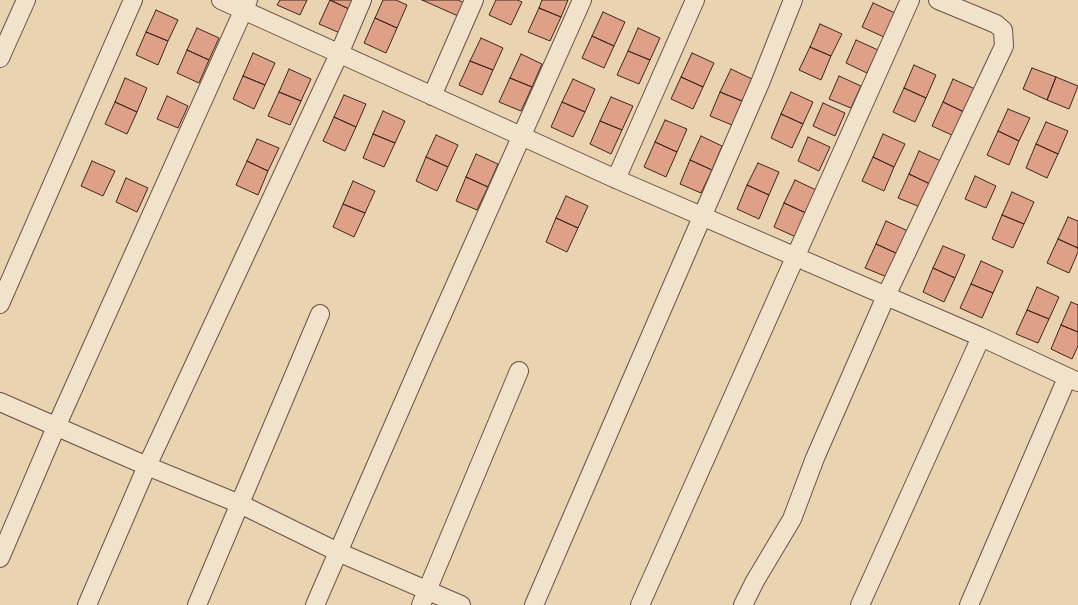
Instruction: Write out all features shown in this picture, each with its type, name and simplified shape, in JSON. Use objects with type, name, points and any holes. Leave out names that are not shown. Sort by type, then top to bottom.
[{"type":"street","points":[[0,58],[26,0]]},
{"type":"street","points":[[0,304],[133,0]]},
{"type":"street","points":[[222,0],[246,5],[338,54],[702,217],[981,337],[1073,380],[969,605]]},
{"type":"street","points":[[87,605],[147,466],[362,0]]},
{"type":"street","points":[[432,96],[474,0]]},
{"type":"street","points":[[315,605],[582,0]]},
{"type":"street","points":[[616,179],[694,0]]},
{"type":"street","points":[[534,605],[760,83],[793,0]]},
{"type":"street","points":[[640,605],[910,0]]},
{"type":"street","points":[[743,605],[755,581],[792,519],[815,458],[886,296],[1004,46],[1003,30],[996,24],[938,0]]},
{"type":"street","points":[[0,558],[56,427],[246,5]]},
{"type":"street","points":[[196,605],[320,314]]},
{"type":"street","points":[[860,605],[981,337]]},
{"type":"street","points":[[424,598],[519,371]]},
{"type":"street","points":[[0,402],[147,466],[240,504],[338,552],[424,598],[461,605]]},
{"type":"building","points":[[280,0],[307,0],[300,15],[277,5]]},
{"type":"building","points":[[330,0],[355,0],[351,10]]},
{"type":"building","points":[[330,0],[351,10],[340,33],[319,24]]},
{"type":"building","points":[[383,0],[396,0],[407,5],[397,28],[375,18]]},
{"type":"building","points":[[422,0],[458,0],[464,3],[458,16]]},
{"type":"building","points":[[496,0],[517,0],[522,2],[511,25],[489,15]]},
{"type":"building","points":[[542,0],[568,0],[561,17],[539,8]]},
{"type":"building","points":[[873,3],[895,13],[884,37],[862,27]]},
{"type":"building","points":[[539,8],[561,17],[550,41],[528,32]]},
{"type":"building","points":[[156,10],[178,20],[168,41],[146,32]]},
{"type":"building","points":[[603,12],[625,22],[614,46],[592,36]]},
{"type":"building","points":[[375,18],[397,28],[386,53],[364,43]]},
{"type":"building","points":[[820,24],[842,34],[831,56],[810,47]]},
{"type":"building","points":[[197,28],[219,38],[209,60],[187,50]]},
{"type":"building","points":[[638,28],[660,38],[650,60],[628,51]]},
{"type":"building","points":[[146,32],[168,41],[158,65],[136,55]]},
{"type":"building","points":[[592,36],[614,46],[604,68],[582,58]]},
{"type":"building","points":[[481,38],[503,48],[493,70],[470,61]]},
{"type":"building","points":[[856,40],[878,50],[867,73],[846,63]]},
{"type":"building","points":[[810,47],[831,56],[821,80],[799,70]]},
{"type":"building","points":[[187,50],[209,60],[199,83],[177,73]]},
{"type":"building","points":[[628,51],[650,60],[639,84],[617,75]]},
{"type":"building","points":[[253,53],[275,63],[265,85],[243,76]]},
{"type":"building","points":[[692,53],[714,63],[703,87],[681,77]]},
{"type":"building","points":[[521,54],[542,64],[532,87],[510,78]]},
{"type":"building","points":[[470,61],[493,70],[482,95],[459,85]]},
{"type":"building","points":[[914,65],[936,75],[926,98],[904,88]]},
{"type":"building","points":[[1032,68],[1056,77],[1047,100],[1023,89]]},
{"type":"building","points":[[289,69],[311,79],[301,101],[279,92]]},
{"type":"building","points":[[731,69],[752,79],[742,101],[720,92]]},
{"type":"building","points":[[243,76],[265,85],[254,109],[233,99]]},
{"type":"building","points":[[839,76],[861,86],[851,108],[829,99]]},
{"type":"building","points":[[681,77],[703,87],[693,109],[671,99]]},
{"type":"building","points":[[1056,77],[1078,86],[1069,109],[1047,100]]},
{"type":"building","points":[[125,78],[147,88],[137,112],[115,102]]},
{"type":"building","points":[[510,78],[532,87],[521,111],[499,102]]},
{"type":"building","points":[[573,79],[595,89],[585,112],[562,102]]},
{"type":"building","points":[[953,79],[975,89],[964,112],[943,102]]},
{"type":"building","points":[[904,88],[926,98],[915,122],[893,112]]},
{"type":"building","points":[[279,92],[301,101],[290,125],[268,116]]},
{"type":"building","points":[[720,92],[742,101],[732,125],[710,116]]},
{"type":"building","points":[[791,92],[813,102],[803,124],[781,114]]},
{"type":"building","points":[[344,95],[366,104],[356,127],[334,117]]},
{"type":"building","points":[[167,96],[188,106],[178,128],[157,119]]},
{"type":"building","points":[[611,97],[633,106],[622,130],[600,121]]},
{"type":"building","points":[[115,102],[137,112],[127,134],[105,124]]},
{"type":"building","points":[[562,102],[585,112],[573,137],[551,127]]},
{"type":"building","points":[[943,102],[964,112],[954,136],[932,126]]},
{"type":"building","points":[[823,103],[845,113],[835,136],[813,126]]},
{"type":"building","points":[[1008,109],[1030,118],[1019,141],[998,131]]},
{"type":"building","points":[[383,111],[405,121],[395,143],[373,134]]},
{"type":"building","points":[[781,114],[803,124],[792,148],[771,138]]},
{"type":"building","points":[[334,117],[356,127],[345,151],[323,141]]},
{"type":"building","points":[[665,120],[687,129],[677,152],[655,142]]},
{"type":"building","points":[[600,121],[622,130],[611,154],[590,144]]},
{"type":"building","points":[[1046,122],[1068,131],[1058,154],[1036,144]]},
{"type":"building","points":[[998,131],[1019,141],[1009,165],[987,155]]},
{"type":"building","points":[[373,134],[395,143],[384,167],[363,158]]},
{"type":"building","points":[[883,134],[905,144],[894,167],[873,157]]},
{"type":"building","points":[[436,135],[458,145],[448,167],[426,157]]},
{"type":"building","points":[[701,136],[722,146],[712,170],[690,160]]},
{"type":"building","points":[[808,137],[830,147],[819,171],[798,161]]},
{"type":"building","points":[[257,139],[279,148],[268,171],[247,161]]},
{"type":"building","points":[[655,142],[677,152],[666,177],[644,167]]},
{"type":"building","points":[[1036,144],[1058,154],[1047,178],[1026,168]]},
{"type":"building","points":[[919,151],[941,161],[930,184],[909,174]]},
{"type":"building","points":[[476,154],[498,164],[488,187],[466,177]]},
{"type":"building","points":[[426,157],[448,167],[437,191],[416,181]]},
{"type":"building","points":[[873,157],[894,167],[884,191],[862,181]]},
{"type":"building","points":[[690,160],[712,170],[701,193],[680,184]]},
{"type":"building","points":[[92,161],[115,171],[103,196],[81,186]]},
{"type":"building","points":[[247,161],[268,171],[258,195],[236,185]]},
{"type":"building","points":[[758,163],[779,172],[769,195],[747,185]]},
{"type":"building","points":[[909,174],[930,184],[920,207],[898,198]]},
{"type":"building","points":[[975,176],[996,186],[986,208],[965,199]]},
{"type":"building","points":[[466,177],[488,187],[477,210],[456,201]]},
{"type":"building","points":[[126,178],[148,188],[137,212],[116,202]]},
{"type":"building","points":[[795,180],[816,190],[806,213],[784,203]]},
{"type":"building","points":[[353,181],[375,191],[365,213],[343,204]]},
{"type":"building","points":[[747,185],[769,195],[759,219],[737,209]]},
{"type":"building","points":[[1012,192],[1034,202],[1024,224],[1002,215]]},
{"type":"building","points":[[566,196],[588,206],[578,228],[556,218]]},
{"type":"building","points":[[784,203],[806,213],[796,237],[774,227]]},
{"type":"building","points":[[343,204],[365,213],[354,237],[333,227]]},
{"type":"building","points":[[1002,215],[1024,224],[1013,248],[992,239]]},
{"type":"building","points":[[1068,217],[1078,221],[1078,248],[1058,239]]},
{"type":"building","points":[[556,218],[578,228],[567,252],[546,242]]},
{"type":"building","points":[[886,221],[908,231],[898,254],[876,244]]},
{"type":"building","points":[[1058,239],[1078,248],[1078,252],[1069,273],[1047,263]]},
{"type":"building","points":[[876,244],[898,254],[887,277],[865,268]]},
{"type":"building","points":[[943,246],[965,255],[955,278],[933,268]]},
{"type":"building","points":[[981,261],[1003,271],[993,293],[971,284]]},
{"type":"building","points":[[933,268],[955,278],[944,302],[923,292]]},
{"type":"building","points":[[971,284],[993,293],[982,318],[960,308]]},
{"type":"building","points":[[1037,287],[1059,297],[1049,319],[1027,310]]},
{"type":"building","points":[[1071,302],[1078,305],[1078,332],[1061,325]]},
{"type":"building","points":[[1027,310],[1049,319],[1038,343],[1016,334]]},
{"type":"building","points":[[1061,325],[1078,332],[1078,346],[1072,359],[1051,349]]}]
